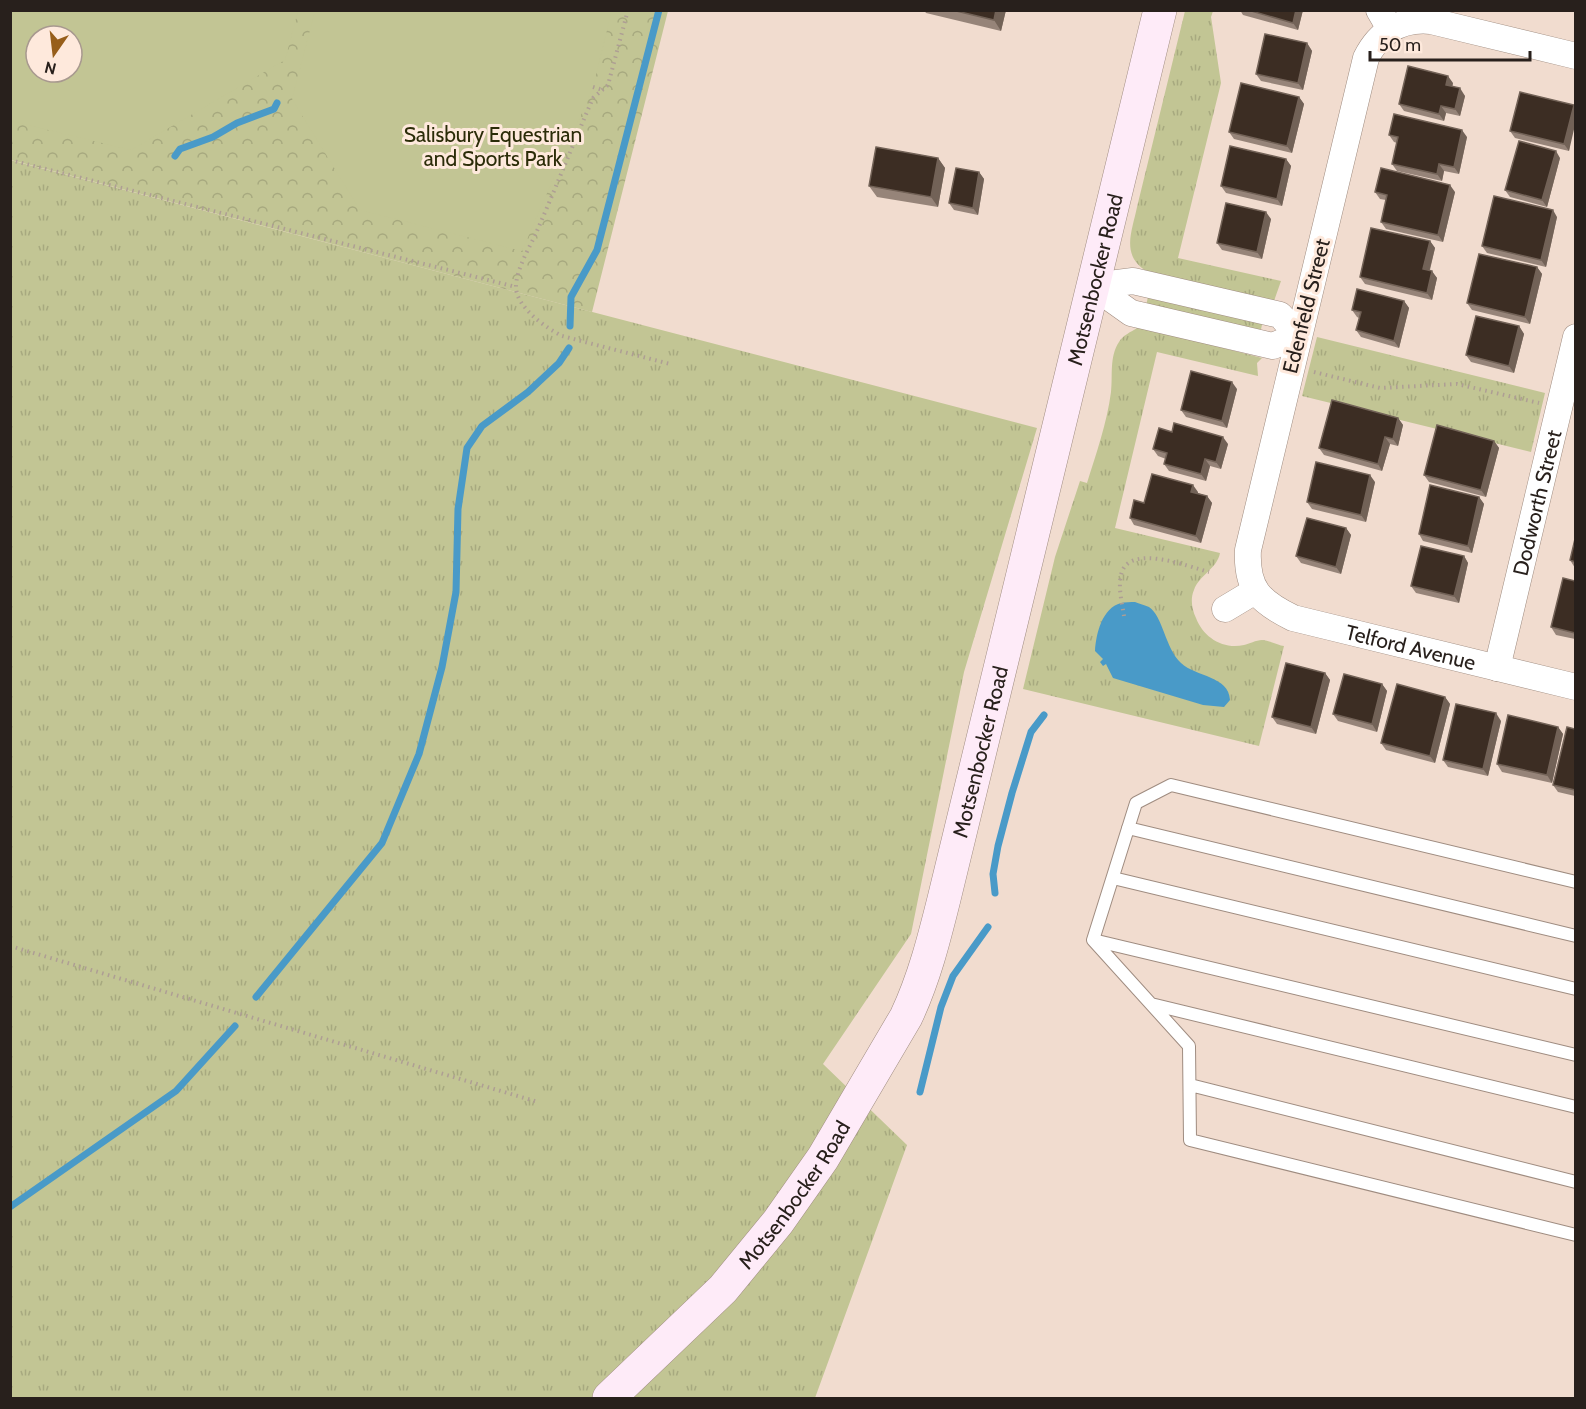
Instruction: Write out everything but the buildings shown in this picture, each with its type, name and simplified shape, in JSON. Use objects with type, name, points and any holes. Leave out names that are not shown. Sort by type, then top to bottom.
[{"type":"main road","name":"Motsenbocker Road","points":[[609,1398],[723,1289],[783,1216],[823,1158],[914,1000],[936,929],[1160,10]]},
{"type":"street","points":[[1385,20],[1431,21],[1575,56]]},
{"type":"street","name":"Edenfeld Street","points":[[1255,591],[1250,578],[1248,550],[1366,58],[1385,20]]},
{"type":"street","points":[[1093,286],[1133,281],[1280,315],[1298,336]]},
{"type":"street","name":"Dodworth Street","points":[[1497,668],[1575,338]]},
{"type":"street","points":[[1225,609],[1255,591]]},
{"type":"street","name":"Telford Avenue","points":[[1255,591],[1273,608],[1293,618],[1575,687]]},
{"type":"lane","points":[[1093,940],[1136,803],[1171,785],[1575,882]]},
{"type":"lane","points":[[1128,828],[1575,936]]},
{"type":"lane","points":[[1113,878],[1575,989]]},
{"type":"lane","points":[[1093,940],[1189,1046],[1190,1140],[1575,1235]]},
{"type":"lane","points":[[1093,940],[1575,1054]]},
{"type":"lane","points":[[1151,1004],[1575,1107]]},
{"type":"lane","points":[[1190,1085],[1575,1182]]},
{"type":"path","points":[[628,10],[608,86],[593,98],[516,287],[518,296],[527,309],[540,324],[551,331],[562,336],[670,364]]},
{"type":"path","points":[[592,87],[603,90]]},
{"type":"path","points":[[10,159],[516,287]]},
{"type":"path","points":[[1307,370],[1380,388],[1457,384],[1542,404]]},
{"type":"path","points":[[1124,616],[1120,576],[1125,565],[1131,561],[1137,558],[1153,558],[1209,572]]},
{"type":"path","points":[[10,946],[538,1102]]},
{"type":"green space","points":[[11,10],[298,10],[285,60],[131,150],[11,121]]},
{"type":"green space","points":[[608,10],[611,14],[593,87],[522,251],[360,210],[292,99],[315,11]]},
{"type":"green space","name":"Salisbury Equestrian and Sports Park","points":[[10,11],[668,11],[592,312],[11,160]]},
{"type":"green space","points":[[1185,11],[1213,11],[1211,17],[1221,83],[1178,258],[1281,281],[1274,301],[1148,272],[1139,266],[1131,251],[1133,225]]},
{"type":"green space","points":[[10,160],[1037,428],[964,672],[911,934],[823,1064],[907,1145],[815,1398],[11,1398]]},
{"type":"green space","points":[[1149,292],[1263,320],[1260,334],[1146,306]]},
{"type":"green space","points":[[1137,328],[1146,328],[1262,358],[1257,363],[1258,376],[1157,352],[1115,528],[1220,553],[1215,563],[1196,585],[1193,593],[1193,608],[1199,625],[1209,636],[1229,646],[1262,640],[1284,646],[1259,746],[1023,689],[1055,557],[1080,481],[1087,483],[1104,427],[1111,392],[1114,354],[1121,340]]},
{"type":"green space","points":[[1317,337],[1545,393],[1531,452],[1302,396]]},
{"type":"water","points":[[1135,602],[1154,611],[1171,649],[1181,663],[1224,686],[1230,700],[1224,707],[1203,705],[1113,678],[1106,664],[1103,666],[1100,662],[1103,659],[1095,651],[1101,622],[1114,606]]},
{"type":"waterway","points":[[570,326],[571,297],[597,250],[659,10]]},
{"type":"waterway","points":[[175,156],[180,149],[213,137],[237,123],[274,109],[277,103]]},
{"type":"waterway","points":[[256,997],[382,843],[419,754],[442,667],[456,592],[458,509],[467,448],[482,426],[528,392],[559,363],[569,348]]},
{"type":"waterway","points":[[995,893],[993,874],[1012,793],[1031,732],[1044,715]]},
{"type":"waterway","points":[[920,1092],[941,1007],[953,976],[988,927]]},
{"type":"waterway","points":[[10,1207],[176,1091],[235,1026]]}]
